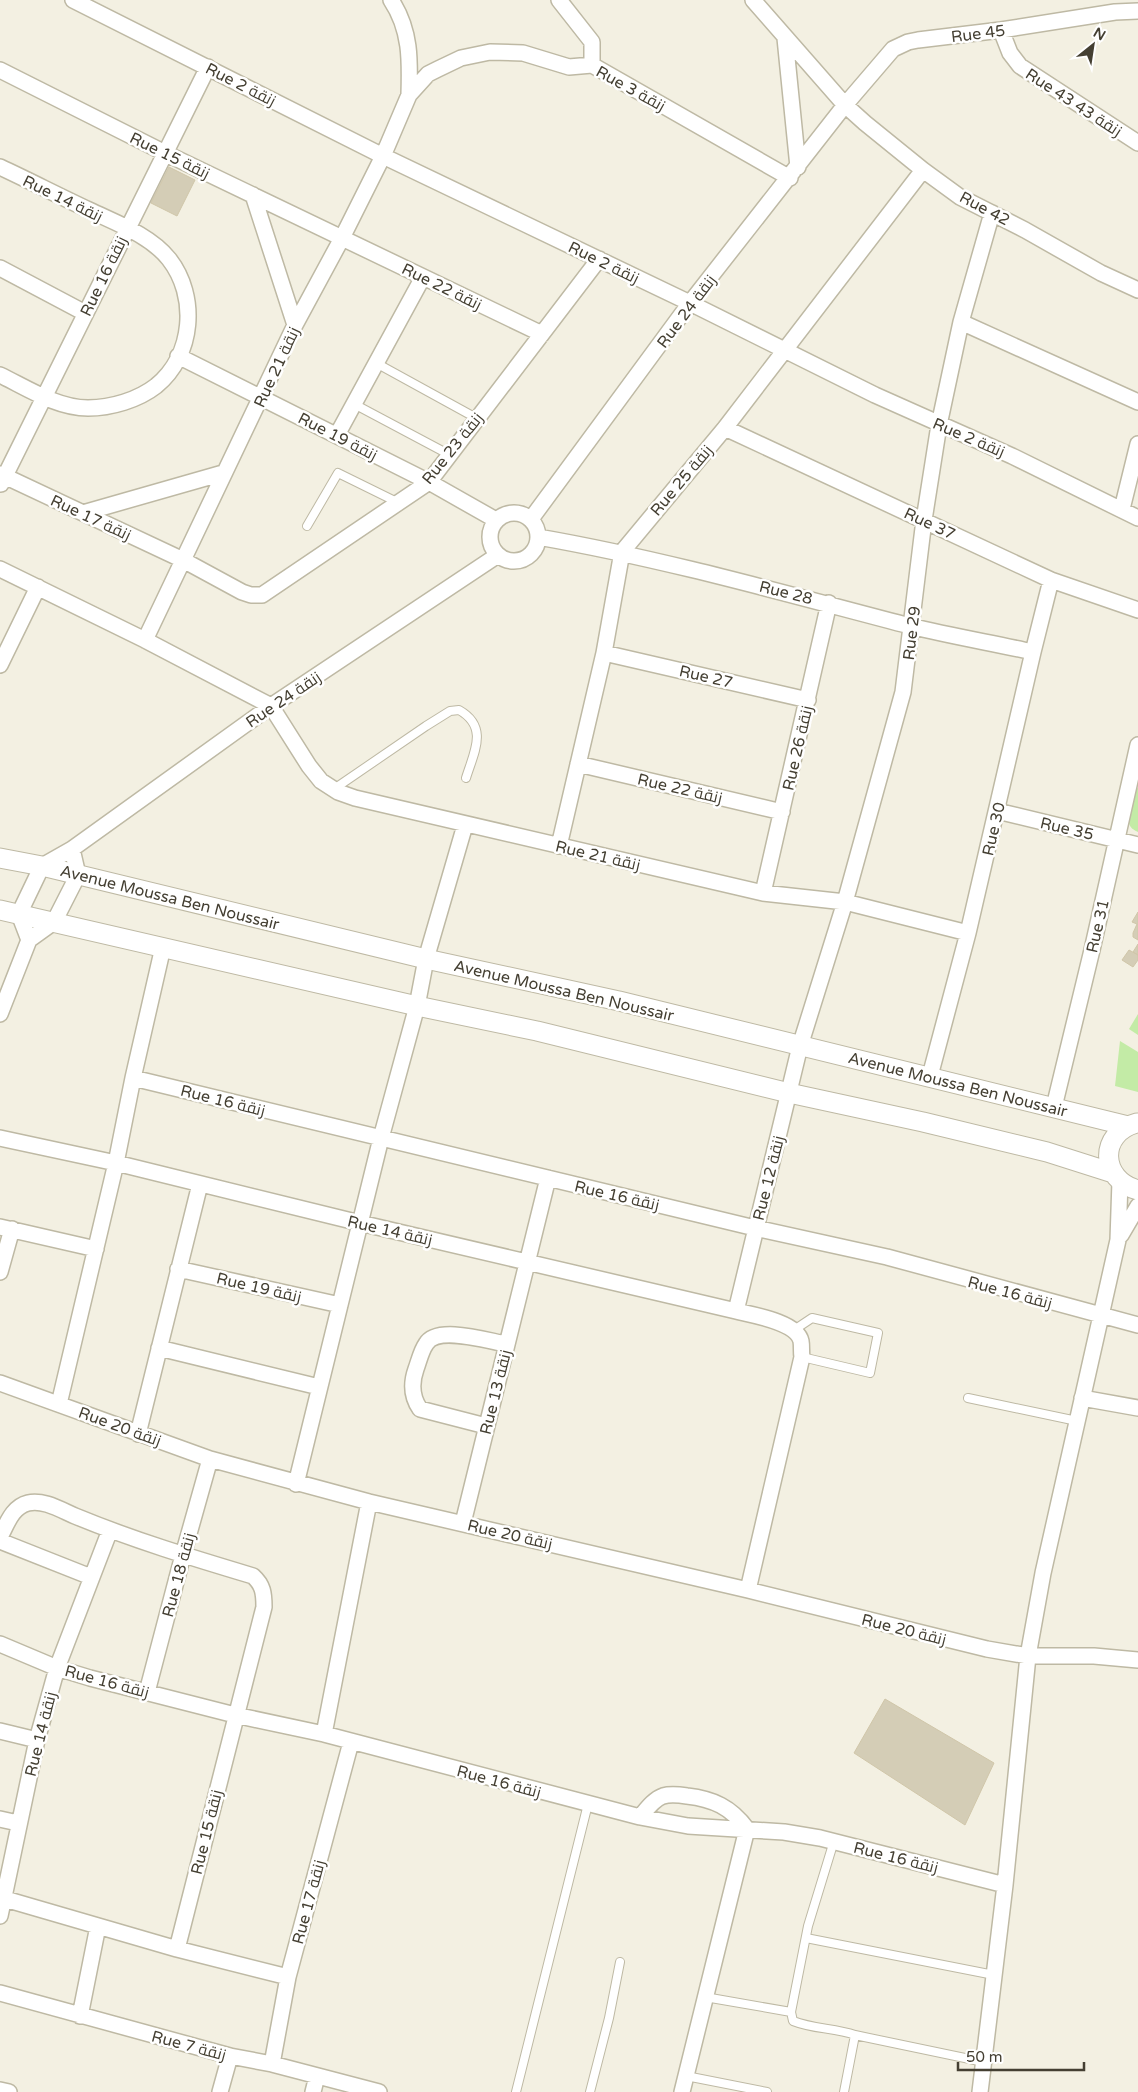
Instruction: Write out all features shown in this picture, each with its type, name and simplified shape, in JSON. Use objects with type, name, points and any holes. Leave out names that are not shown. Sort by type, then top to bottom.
[{"type":"street","name":"Rue 2 زنقة","points":[[73,0],[383,156],[690,303],[875,396],[1012,456],[1138,518]]},
{"type":"street","points":[[391,0],[404,26],[408,42],[410,60],[409,95]]},
{"type":"street","points":[[559,0],[592,42],[592,66]]},
{"type":"street","name":"Rue 42","points":[[753,0],[845,105],[923,170],[960,196],[1080,262],[1138,290]]},
{"type":"street","name":"Rue 45","points":[[845,105],[887,55],[901,45],[918,40],[1000,30],[1115,12],[1138,11]]},
{"type":"street","name":"Rue 43 زنقة 43","points":[[1000,30],[1010,53],[1020,66],[1138,143]]},
{"type":"street","points":[[785,38],[794,172]]},
{"type":"street","name":"Rue 3 زنقة","points":[[409,95],[428,74],[461,58],[490,52],[523,53],[569,67],[592,66],[794,172]]},
{"type":"street","name":"Rue 16 زنقة","points":[[2,478],[208,67]]},
{"type":"street","name":"Rue 15 زنقة","points":[[0,70],[165,153],[342,238]]},
{"type":"street","name":"Rue 21 زنقة","points":[[145,640],[295,325],[342,238],[383,156],[409,95]]},
{"type":"street","name":"Rue 24 زنقة","points":[[531,519],[690,303],[845,105]]},
{"type":"street","name":"Rue 14 زنقة","points":[[0,167],[127,228]]},
{"type":"street","name":"Rue 25 زنقة","points":[[559,846],[604,653],[622,552],[725,428],[923,170]]},
{"type":"street","points":[[253,195],[295,325]]},
{"type":"street","name":"Rue 29","points":[[800,1046],[845,902],[903,692],[924,520],[939,425],[961,322],[992,213]]},
{"type":"street","points":[[0,375],[59,403],[79,408],[119,403],[140,395],[156,386],[169,372],[178,356],[189,318],[189,306],[182,280],[173,264],[160,250],[127,228]]},
{"type":"street","name":"Rue 22 زنقة","points":[[342,238],[542,334]]},
{"type":"street","name":"Rue 23 زنقة","points":[[183,560],[242,592],[250,595],[262,595],[429,482],[599,259]]},
{"type":"street","points":[[0,268],[85,313]]},
{"type":"street","points":[[337,435],[423,277]]},
{"type":"street","points":[[961,322],[1138,402]]},
{"type":"street","name":"Rue 19 زنقة","points":[[178,356],[429,482],[496,520]]},
{"type":"street","name":"Rue 37","points":[[725,428],[1051,580],[1138,610]]},
{"type":"street","points":[[1122,509],[1138,444]]},
{"type":"street","points":[[83,514],[223,473]]},
{"type":"street","name":"Rue 17 زنقة","points":[[2,478],[183,560]]},
{"type":"street","points":[[513,512],[523,514],[531,519],[536,527],[538,537],[535,550],[526,558],[513,561],[498,555],[492,548],[489,538],[496,520],[513,512]]},
{"type":"street","name":"Rue 28","points":[[538,537],[622,552],[829,603],[912,626],[1033,652]]},
{"type":"street","name":"Rue 24 زنقة","points":[[42,866],[72,850],[271,706],[498,555]]},
{"type":"street","points":[[0,569],[145,640],[271,706]]},
{"type":"street","name":"Rue 30","points":[[930,1076],[968,933],[1051,580]]},
{"type":"street","points":[[0,665],[38,586]]},
{"type":"street","name":"Rue 26 زنقة","points":[[763,893],[829,603]]},
{"type":"street","name":"Rue 27","points":[[604,653],[808,700]]},
{"type":"street","name":"Rue 21 زنقة","points":[[271,706],[309,766],[321,781],[355,798],[763,893],[845,902],[968,933]]},
{"type":"street","name":"Rue 31","points":[[1054,1107],[1135,766],[1138,745]]},
{"type":"street","name":"Rue 22 زنقة","points":[[578,764],[782,812]]},
{"type":"street","name":"Rue 35","points":[[997,811],[1138,845]]},
{"type":"street","points":[[296,1484],[381,1138],[417,1006],[426,959],[465,824]]},
{"type":"street","points":[[0,1014],[29,940],[54,922],[78,875],[72,850]]},
{"type":"street","name":"Avenue Moussa Ben Noussair","points":[[0,858],[42,866],[426,959],[619,1001],[1054,1107],[1133,1124]]},
{"type":"street","points":[[29,940],[19,914],[42,866]]},
{"type":"street","points":[[0,910],[417,1006],[537,1031],[789,1093],[1047,1152],[1116,1177],[1129,1187],[1138,1190]]},
{"type":"street","points":[[59,1404],[116,1163],[163,947]]},
{"type":"street","name":"Rue 12 زنقة","points":[[736,1310],[800,1046]]},
{"type":"street","name":"Rue 16 زنقة","points":[[133,1078],[755,1228],[887,1257],[1138,1325]]},
{"type":"street","points":[[980,2092],[1005,1885],[1028,1656],[1043,1573],[1118,1240],[1116,1177],[1109,1162],[1109,1151],[1115,1136],[1133,1124]]},
{"type":"street","name":"Rue 14 زنقة","points":[[0,1138],[116,1163],[360,1223],[736,1310],[780,1323],[794,1330]]},
{"type":"street","name":"Rue 13 زنقة","points":[[463,1523],[526,1261],[548,1178]]},
{"type":"street","points":[[138,1434],[200,1184]]},
{"type":"street","points":[[1118,1240],[1138,1206]]},
{"type":"street","points":[[0,1272],[6,1228],[96,1249]]},
{"type":"street","name":"Rue 19 زنقة","points":[[178,1268],[340,1305]]},
{"type":"street","points":[[748,1590],[802,1357],[801,1340],[794,1330]]},
{"type":"street","points":[[486,1426],[420,1409],[412,1393],[414,1374],[426,1343],[433,1336],[448,1334],[506,1344]]},
{"type":"street","points":[[159,1348],[319,1387]]},
{"type":"street","name":"Rue 20 زنقة","points":[[0,1383],[210,1459],[296,1484],[369,1502],[748,1590],[987,1649],[1028,1656],[1094,1656],[1138,1660]]},
{"type":"street","points":[[1082,1398],[1138,1408]]},
{"type":"street","name":"Rue 18 زنقة","points":[[147,1692],[210,1459]]},
{"type":"street","points":[[0,1537],[13,1512],[20,1506],[38,1502],[110,1530],[253,1576],[260,1582],[264,1591],[264,1606],[235,1715]]},
{"type":"street","points":[[324,1734],[369,1502]]},
{"type":"street","name":"Rue 14 زنقة","points":[[0,1916],[37,1740],[57,1668],[110,1530]]},
{"type":"street","points":[[0,1542],[91,1577]]},
{"type":"street","name":"Rue 16 زنقة","points":[[0,1644],[57,1668],[235,1715],[324,1734],[640,1817],[688,1826],[784,1832],[834,1841],[1005,1885]]},
{"type":"street","name":"Rue 15 زنقة","points":[[177,1949],[235,1715]]},
{"type":"street","points":[[0,1731],[37,1740]]},
{"type":"street","name":"Rue 17 زنقة","points":[[272,2064],[288,1977],[351,1742]]},
{"type":"street","points":[[640,1817],[652,1803],[663,1796],[680,1795],[704,1798],[716,1802],[731,1810],[747,1829],[682,2092]]},
{"type":"street","points":[[0,1819],[18,1824]]},
{"type":"street","points":[[4,1898],[177,1949],[288,1977]]},
{"type":"street","points":[[80,2016],[98,1926]]},
{"type":"street","name":"Rue 7 زنقة","points":[[0,1993],[230,2056],[272,2064],[379,2092]]},
{"type":"street","points":[[220,2092],[230,2056]]},
{"type":"street","points":[[313,2092],[317,2076]]},
{"type":"street","points":[[0,2090],[9,2092]]},
{"type":"lane","points":[[376,363],[478,418]]},
{"type":"lane","points":[[354,404],[450,455]]},
{"type":"lane","points":[[307,526],[338,474],[398,503]]},
{"type":"lane","points":[[334,789],[426,726],[450,711],[459,710],[474,721],[477,730],[476,747],[466,778]]},
{"type":"lane","points":[[794,1330],[812,1318],[878,1333],[870,1373],[802,1357]]},
{"type":"lane","points":[[968,1398],[1077,1421]]},
{"type":"lane","points":[[516,2092],[588,1804]]},
{"type":"lane","points":[[834,1841],[806,1938],[790,2012],[793,2021],[984,2062]]},
{"type":"lane","points":[[806,1938],[994,1975]]},
{"type":"lane","points":[[590,2092],[609,2018],[620,1962]]},
{"type":"lane","points":[[705,1997],[790,2012]]},
{"type":"lane","points":[[844,2092],[855,2035]]},
{"type":"lane","points":[[686,2076],[767,2092]]},
{"type":"green space","points":[[1138,787],[1138,832],[1130,826],[1129,820],[1133,799]]},
{"type":"green space","points":[[1138,1014],[1138,1035],[1129,1029]]},
{"type":"green space","points":[[1120,1041],[1138,1052],[1138,1092],[1115,1086]]},
{"type":"building","points":[[169,167],[195,180],[177,216],[151,203]]},
{"type":"building","points":[[1138,912],[1138,940],[1133,937],[1137,924],[1132,922]]},
{"type":"building","points":[[1138,944],[1138,955],[1133,952]]},
{"type":"building","points":[[1129,950],[1138,955],[1138,960],[1133,967],[1122,960]]},
{"type":"building","points":[[885,1699],[994,1763],[965,1825],[854,1753]]}]
